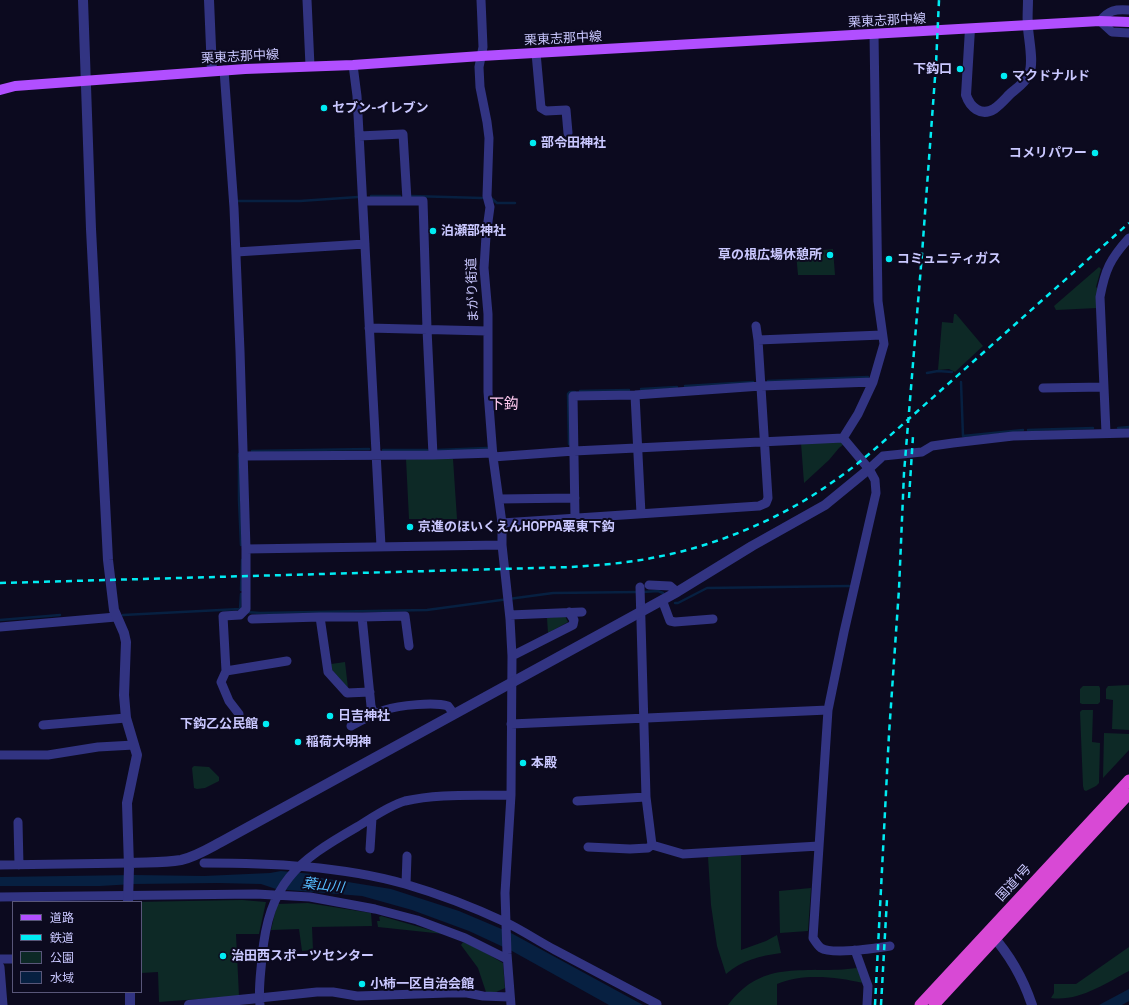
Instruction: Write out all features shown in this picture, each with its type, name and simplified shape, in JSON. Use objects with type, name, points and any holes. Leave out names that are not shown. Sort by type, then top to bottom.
[{"type":"highway","name":"国道1号","points":[[934,1005],[992,935],[1129,780]]},
{"type":"highway","name":"国道1号","points":[[920,1005],[992,935],[1129,794]]},
{"type":"main road","name":"栗東志那中線","points":[[0,90],[15,86],[224,70],[353,65],[481,56],[874,34],[1100,22],[1129,22]]},
{"type":"street","points":[[83,0],[90,155],[91,229],[108,560],[112,601],[116,617],[124,633],[126,642],[124,695],[126,718],[137,755],[127,803],[129,865],[128,896]]},
{"type":"street","points":[[209,0],[212,71]]},
{"type":"street","points":[[307,0],[310,66]]},
{"type":"street","name":"まがり街道","points":[[481,0],[483,47],[479,67],[480,86],[487,122],[487,190],[490,206],[484,268],[488,314],[488,392],[493,455],[502,523],[502,545],[510,615],[512,656],[511,795],[505,893],[505,924],[510,1001]]},
{"type":"street","points":[[970,29],[966,95],[972,108],[986,112],[993,109],[1024,82],[1029,74],[1031,66],[1028,0]]},
{"type":"street","points":[[1129,10],[1111,10],[1100,22],[1112,32],[1129,33]]},
{"type":"street","points":[[843,438],[858,414],[873,382],[884,344],[878,302],[874,34]]},
{"type":"street","points":[[536,53],[541,108],[546,111],[566,110],[568,133]]},
{"type":"street","points":[[353,65],[357,96],[381,546]]},
{"type":"street","points":[[224,70],[228,142],[234,202],[246,549],[243,612],[223,616],[226,671],[221,682],[229,701],[239,714]]},
{"type":"street","points":[[359,136],[403,134],[407,200]]},
{"type":"street","points":[[363,201],[423,201],[433,455]]},
{"type":"street","points":[[1106,433],[1100,298],[1109,264],[1117,251],[1129,238]]},
{"type":"street","points":[[236,252],[365,244]]},
{"type":"street","points":[[502,523],[759,506],[766,503],[768,498],[756,326]]},
{"type":"street","points":[[369,328],[488,331]]},
{"type":"street","points":[[758,340],[882,335]]},
{"type":"street","points":[[576,518],[573,396],[636,395],[761,386],[873,382]]},
{"type":"street","points":[[1043,388],[1104,387]]},
{"type":"street","points":[[636,395],[641,514]]},
{"type":"street","points":[[0,865],[129,865],[176,860],[198,854],[677,592],[752,546],[825,505],[883,456],[922,452],[932,446],[1013,436],[1129,432]]},
{"type":"street","points":[[243,456],[493,455],[843,438]]},
{"type":"street","points":[[843,438],[869,468],[875,480],[876,493],[828,710],[813,938],[821,948],[831,951],[857,954],[890,946]]},
{"type":"street","points":[[499,499],[575,498]]},
{"type":"street","points":[[246,549],[502,545]]},
{"type":"street","points":[[652,845],[646,797],[640,612],[643,589],[670,586],[677,592]]},
{"type":"street","points":[[662,600],[670,621],[675,622],[713,619]]},
{"type":"street","points":[[512,656],[573,624],[574,620],[569,612]]},
{"type":"street","points":[[510,615],[582,612]]},
{"type":"street","points":[[252,619],[405,616],[409,646]]},
{"type":"street","points":[[0,626],[116,617]]},
{"type":"street","points":[[320,617],[328,672],[347,693],[370,692]]},
{"type":"street","points":[[362,617],[371,706],[374,714]]},
{"type":"street","points":[[226,671],[287,661]]},
{"type":"street","points":[[351,726],[387,709],[408,706],[440,703],[448,706],[454,714]]},
{"type":"street","points":[[511,724],[828,710]]},
{"type":"street","points":[[43,725],[126,718]]},
{"type":"street","points":[[0,754],[48,755],[98,747],[134,745]]},
{"type":"street","points":[[260,1002],[265,929],[270,911],[277,895],[298,866],[314,853],[393,806],[404,802],[428,797],[511,795]]},
{"type":"street","points":[[577,801],[646,797]]},
{"type":"street","points":[[370,849],[372,818]]},
{"type":"street","points":[[18,822],[18,865]]},
{"type":"street","points":[[588,848],[630,849],[648,848],[652,845],[683,854],[819,846]]},
{"type":"street","points":[[406,884],[407,856]]},
{"type":"street","points":[[204,863],[245,863],[298,866],[340,871],[406,884],[475,909],[657,1004]]},
{"type":"street","points":[[0,897],[248,894],[310,897],[375,909],[417,920],[507,956]]},
{"type":"street","points":[[992,935],[1012,960],[1022,979],[1032,1005]]},
{"type":"street","points":[[857,954],[868,986],[867,1005]]},
{"type":"street","points":[[0,959],[12,959]]},
{"type":"street","points":[[0,967],[3,1005]]},
{"type":"street","points":[[189,1005],[260,1002],[317,992],[333,992],[391,1000],[448,993],[467,993],[510,1001]]},
{"type":"street","points":[[130,993],[130,1005]]},
{"type":"green space","points":[[833,249],[835,275],[798,275],[796,253]]},
{"type":"green space","points":[[1099,267],[1101,269],[1096,287],[1098,289],[1097,308],[1056,310],[1054,306]]},
{"type":"green space","points":[[954,314],[956,314],[983,346],[955,372],[949,369],[938,370],[942,322],[953,323]]},
{"type":"green space","points":[[839,441],[844,444],[804,483],[801,443]]},
{"type":"green space","points":[[406,459],[453,459],[457,519],[409,519]]},
{"type":"green space","points":[[565,616],[568,622],[548,633],[547,618]]},
{"type":"green space","points":[[345,662],[348,688],[332,670],[331,664]]},
{"type":"green space","points":[[1129,685],[1129,730],[1112,729],[1113,700],[1106,699],[1106,689],[1108,686]]},
{"type":"green space","points":[[1083,686],[1099,686],[1100,702],[1098,704],[1080,703],[1080,689]]},
{"type":"green space","points":[[1082,710],[1093,710],[1092,742],[1100,743],[1099,783],[1086,791],[1084,790],[1083,786],[1080,712]]},
{"type":"green space","points":[[1104,733],[1129,734],[1129,750],[1103,778]]},
{"type":"green space","points":[[194,766],[209,767],[219,777],[219,781],[205,788],[194,788],[192,768]]},
{"type":"green space","points":[[741,855],[741,950],[766,941],[777,935],[781,953],[752,959],[738,965],[726,974],[717,946],[711,905],[708,857]]},
{"type":"green space","points":[[811,888],[808,931],[780,933],[779,891]]},
{"type":"green space","points":[[242,900],[266,902],[259,934],[236,934],[239,996],[159,1002],[158,972],[142,973],[142,902]]},
{"type":"green space","points":[[308,903],[371,913],[372,926],[312,927],[313,950],[302,951],[299,929],[271,930],[277,904]]},
{"type":"green space","points":[[381,916],[444,934],[378,927],[377,921],[380,921],[379,917]]},
{"type":"green space","points":[[463,942],[503,963],[505,988],[494,993],[486,992],[478,968],[461,945]]},
{"type":"green space","points":[[1129,947],[1129,971],[1102,986],[1082,994],[1072,997],[1051,998],[1054,993],[1054,984],[1076,984]]},
{"type":"green space","points":[[857,968],[863,983],[820,977],[798,978],[777,984],[777,1005],[728,1005],[742,990],[756,980],[771,974],[787,971]]},
{"type":"water","name":"葉山川","points":[[281,871],[312,874],[314,877],[391,889],[459,911],[511,933],[643,1005],[609,1005],[512,951],[469,931],[412,910],[362,896],[276,889],[261,884],[218,883],[100,886],[0,886],[0,877],[134,875],[204,876],[270,873]]},
{"type":"water","points":[[1129,989],[1129,1001],[1122,1005],[1099,1005]]},
{"type":"waterway","points":[[371,196],[400,196]]},
{"type":"waterway","points":[[411,196],[482,198]]},
{"type":"waterway","points":[[238,201],[300,201],[358,197]]},
{"type":"waterway","points":[[491,198],[497,203],[515,203]]},
{"type":"waterway","points":[[927,373],[938,371],[952,372]]},
{"type":"waterway","points":[[768,381],[868,377]]},
{"type":"waterway","points":[[685,386],[753,382]]},
{"type":"waterway","points":[[961,382],[963,436],[1023,430]]},
{"type":"waterway","points":[[641,389],[677,387]]},
{"type":"waterway","points":[[580,391],[629,390]]},
{"type":"waterway","points":[[569,444],[568,394],[570,392],[575,392]]},
{"type":"waterway","points":[[1118,428],[1129,427]]},
{"type":"waterway","points":[[1028,430],[1093,428]]},
{"type":"waterway","points":[[438,450],[487,448]]},
{"type":"waterway","points":[[252,451],[369,449]]},
{"type":"waterway","points":[[383,450],[427,450]]},
{"type":"waterway","points":[[239,454],[241,545]]},
{"type":"waterway","points":[[241,590],[242,560]]},
{"type":"waterway","points":[[675,603],[678,603],[707,588],[849,586]]},
{"type":"waterway","points":[[643,592],[658,591],[663,593]]},
{"type":"waterway","points":[[246,612],[427,610],[553,593],[638,592]]},
{"type":"waterway","points":[[123,615],[240,609],[241,594]]},
{"type":"waterway","points":[[0,620],[60,615]]},
{"type":"railway","points":[[875,1005],[889,734],[899,589],[904,473],[922,254],[936,64],[939,0]]},
{"type":"railway","points":[[0,583],[572,567],[614,564],[646,559],[680,552],[703,545],[772,518],[793,507],[847,472],[866,457],[1129,223]]},
{"type":"railway","points":[[909,498],[913,436]]},
{"type":"railway","points":[[881,1005],[887,899]]},
{"type":"place","name":"下鈎口","points":[[960,69]]},
{"type":"place","name":"マクドナルド","points":[[1004,76]]},
{"type":"place","name":"セブン-イレブン","points":[[324,108]]},
{"type":"place","name":"部令田神社","points":[[533,143]]},
{"type":"place","name":"コメリパワー","points":[[1095,153]]},
{"type":"place","name":"泊瀬部神社","points":[[433,231]]},
{"type":"place","name":"草の根広場休憩所","points":[[830,255]]},
{"type":"place","name":"コミュニティガス","points":[[889,259]]},
{"type":"place","name":"京進のほいくえんHOPPA栗東下鈎","points":[[410,527]]},
{"type":"place","name":"日吉神社","points":[[330,716]]},
{"type":"place","name":"下鈎乙公民館","points":[[266,724]]},
{"type":"place","name":"稲荷大明神","points":[[298,742]]},
{"type":"place","name":"本殿","points":[[523,763]]},
{"type":"place","name":"治田西スポーツセンター","points":[[223,956]]},
{"type":"place","name":"小柿一区自治会館","points":[[362,984]]},
{"type":"district","name":"下鈎","points":[[504,405]]}]
